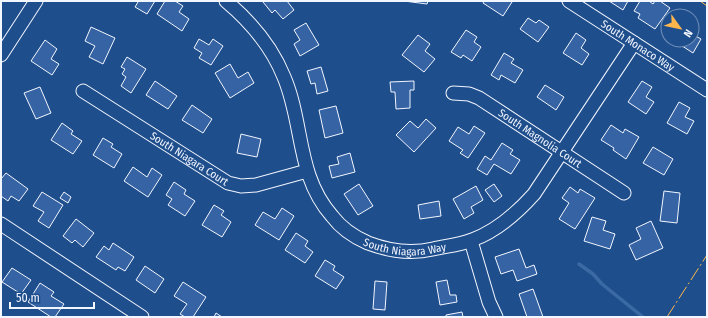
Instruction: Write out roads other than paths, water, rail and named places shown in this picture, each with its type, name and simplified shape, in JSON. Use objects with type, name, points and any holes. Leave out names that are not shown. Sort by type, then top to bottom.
[{"type":"street","points":[[1,55],[36,1]]},
{"type":"street","name":"South Niagara Way","points":[[226,1],[248,20],[261,36],[279,66],[290,93],[307,171],[315,193],[325,208],[337,222],[362,240],[378,247],[395,251],[427,251],[471,241],[504,223],[534,194],[634,43]]},
{"type":"street","name":"South Monaco Way","points":[[569,1],[707,90]]},
{"type":"street","name":"South Niagara Court","points":[[83,92],[228,183],[241,186],[256,185],[307,171]]},
{"type":"street","name":"South Magnolia Court","points":[[453,93],[469,94],[479,98],[624,193]]},
{"type":"street","points":[[1,224],[142,317]]},
{"type":"street","points":[[471,241],[489,302],[496,317]]},
{"type":"waterway","points":[[579,264],[593,274],[602,284],[643,317]]}]
